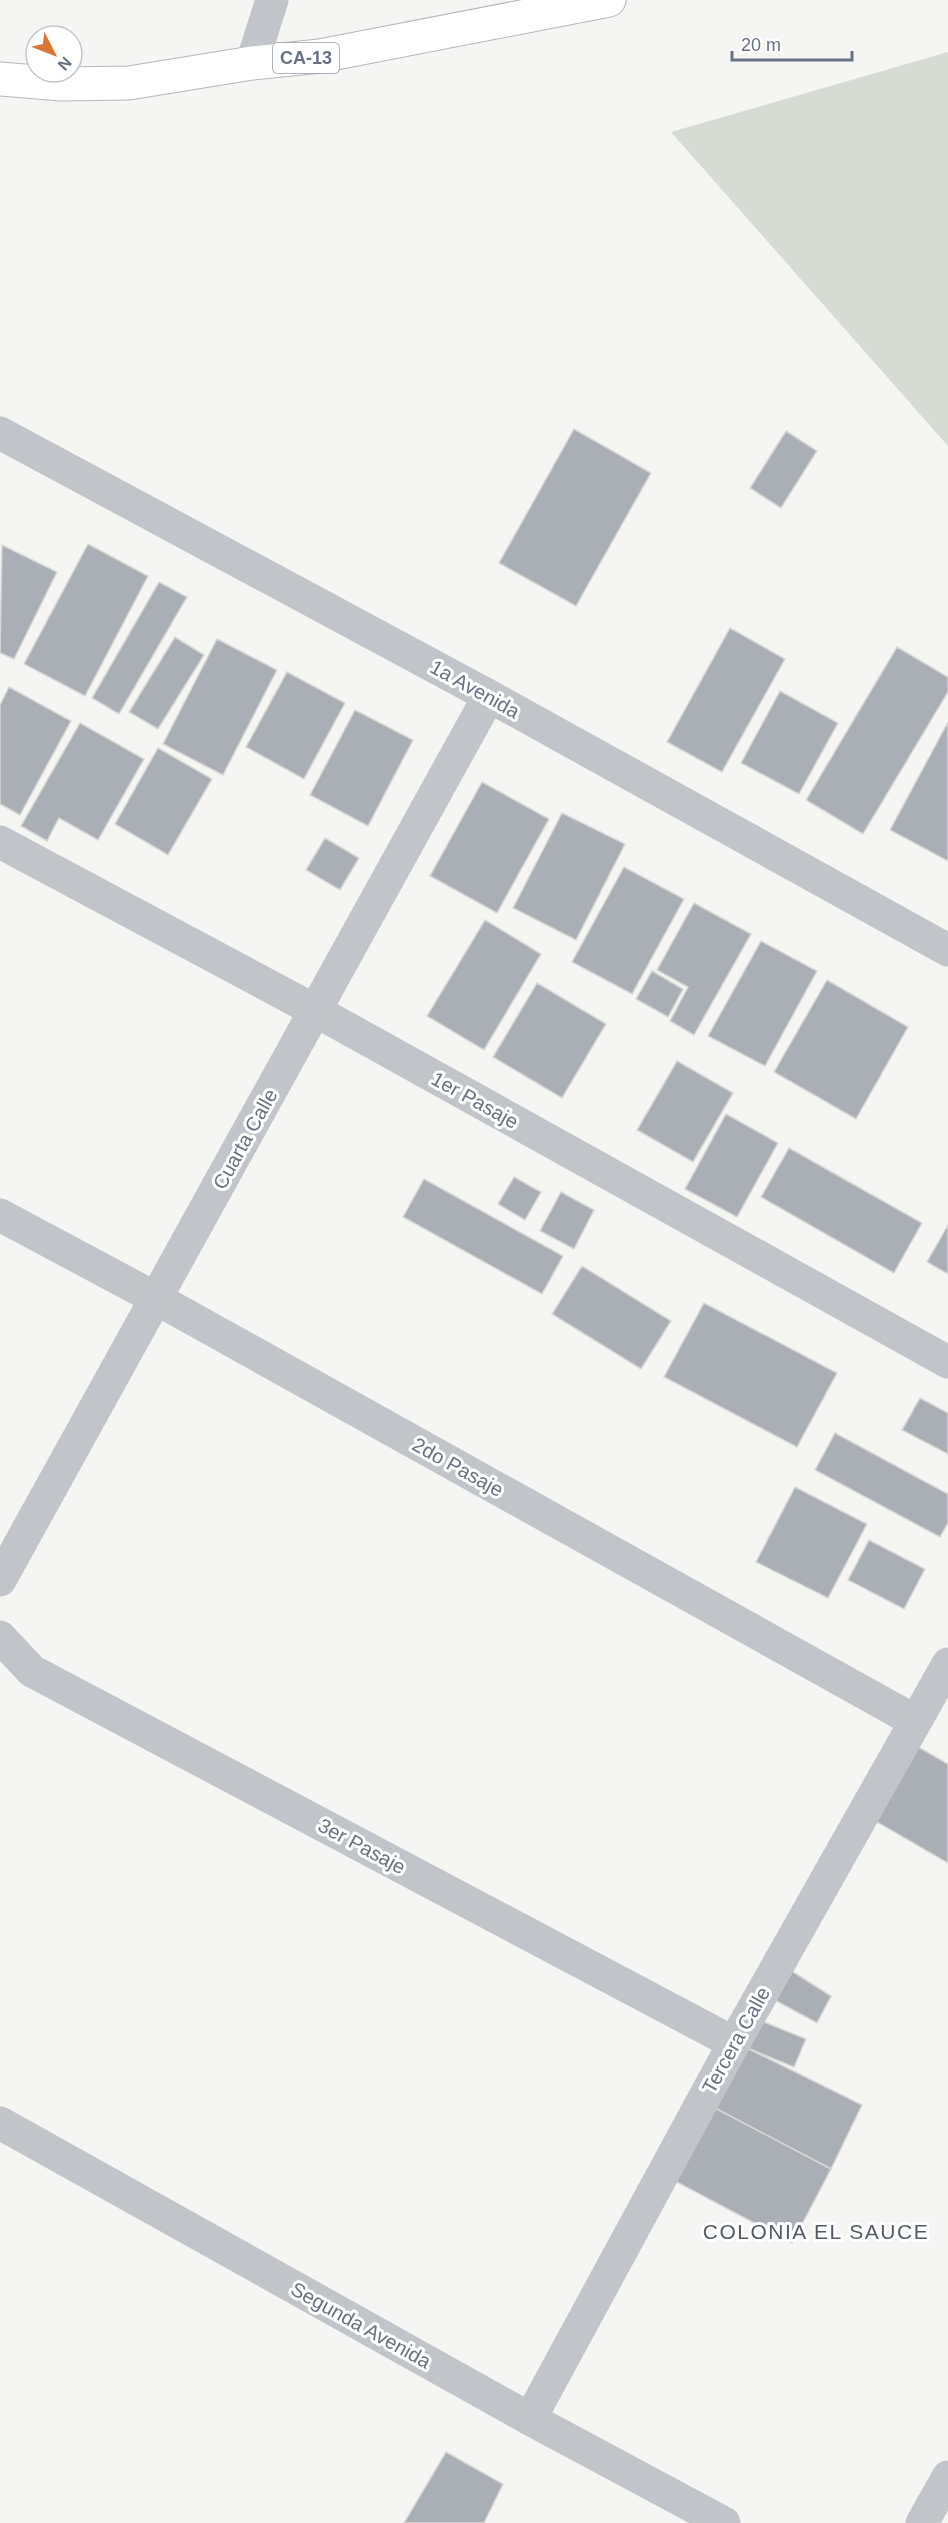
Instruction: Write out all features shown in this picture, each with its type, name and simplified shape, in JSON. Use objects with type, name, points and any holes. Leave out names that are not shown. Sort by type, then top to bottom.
[{"type":"main road","name":"CA-13","points":[[0,79],[61,84],[129,83],[252,63],[320,56],[609,0]]},
{"type":"street","points":[[252,63],[272,0]]},
{"type":"street","name":"1a Avenida","points":[[0,433],[489,696],[948,950]]},
{"type":"street","name":"Cuarta Calle","points":[[0,1580],[489,696]]},
{"type":"street","name":"1er Pasaje","points":[[0,842],[316,1011],[948,1362]]},
{"type":"street","name":"2do Pasaje","points":[[0,1215],[157,1299],[915,1722]]},
{"type":"street","name":"3er Pasaje","points":[[0,1637],[32,1671],[734,2043]]},
{"type":"street","name":"Tercera Calle","points":[[530,2419],[734,2043],[948,1664]]},
{"type":"street","name":"Segunda Avenida","points":[[0,2123],[530,2419],[724,2523]]},
{"type":"street","points":[[922,2523],[948,2477]]},
{"type":"shaded area","points":[[948,52],[948,446],[671,132]]},
{"type":"building","points":[[574,429],[651,473],[576,606],[499,563]]},
{"type":"building","points":[[786,431],[817,451],[781,508],[750,488]]},
{"type":"building","points":[[88,544],[148,576],[85,696],[24,664]]},
{"type":"building","points":[[2,545],[57,572],[14,659],[0,653]]},
{"type":"building","points":[[159,582],[187,597],[119,714],[92,698]]},
{"type":"building","points":[[730,628],[785,659],[722,772],[667,742]]},
{"type":"building","points":[[175,637],[204,655],[158,729],[129,712]]},
{"type":"building","points":[[217,639],[277,670],[223,775],[163,744]]},
{"type":"building","points":[[897,647],[948,677],[948,692],[863,834],[806,800]]},
{"type":"building","points":[[287,672],[345,703],[304,779],[246,747]]},
{"type":"building","points":[[9,687],[71,721],[20,815],[0,804],[0,705]]},
{"type":"building","points":[[780,691],[838,723],[799,794],[741,763]]},
{"type":"building","points":[[355,710],[413,740],[368,826],[310,795]]},
{"type":"building","points":[[948,722],[948,861],[890,830]]},
{"type":"building","points":[[80,723],[144,759],[98,840],[59,818],[47,841],[21,826]]},
{"type":"building","points":[[158,748],[212,779],[168,855],[115,824]]},
{"type":"building","points":[[482,782],[549,819],[497,913],[430,876]]},
{"type":"building","points":[[562,813],[625,844],[576,940],[513,908]]},
{"type":"building","points":[[325,838],[359,858],[340,890],[306,870]]},
{"type":"building","points":[[624,867],[684,899],[632,994],[572,962]]},
{"type":"building","points":[[694,903],[751,934],[694,1035],[670,1021],[688,987],[657,970]]},
{"type":"building","points":[[485,920],[541,954],[484,1050],[427,1016]]},
{"type":"building","points":[[761,941],[817,971],[765,1066],[708,1036]]},
{"type":"building","points":[[652,971],[683,989],[668,1017],[636,999]]},
{"type":"building","points":[[827,980],[908,1027],[856,1119],[774,1072]]},
{"type":"building","points":[[537,983],[606,1024],[562,1098],[493,1057]]},
{"type":"building","points":[[677,1061],[733,1093],[693,1162],[637,1130]]},
{"type":"building","points":[[726,1114],[778,1143],[737,1217],[685,1189]]},
{"type":"building","points":[[789,1148],[922,1223],[894,1273],[761,1197]]},
{"type":"building","points":[[514,1177],[541,1192],[525,1220],[498,1204]]},
{"type":"building","points":[[424,1179],[563,1256],[542,1294],[403,1217]]},
{"type":"building","points":[[561,1192],[594,1210],[574,1249],[540,1231]]},
{"type":"building","points":[[948,1225],[948,1274],[927,1262]]},
{"type":"building","points":[[582,1266],[671,1321],[641,1369],[552,1314]]},
{"type":"building","points":[[704,1303],[837,1373],[797,1447],[664,1377]]},
{"type":"building","points":[[920,1398],[948,1413],[948,1454],[902,1430]]},
{"type":"building","points":[[835,1433],[948,1494],[948,1523],[940,1537],[815,1470]]},
{"type":"building","points":[[795,1487],[867,1524],[828,1598],[756,1562]]},
{"type":"building","points":[[869,1540],[925,1569],[904,1609],[848,1580]]},
{"type":"building","points":[[913,1744],[948,1764],[948,1863],[870,1818]]},
{"type":"building","points":[[787,1968],[831,1996],[817,2023],[771,1998]]},
{"type":"building","points":[[764,2022],[806,2039],[794,2067],[745,2047]]},
{"type":"building","points":[[745,2047],[862,2105],[831,2169],[711,2106]]},
{"type":"building","points":[[711,2106],[831,2169],[792,2243],[671,2179]]},
{"type":"building","points":[[446,2452],[503,2484],[484,2523],[404,2523]]},
{"type":"district","name":"COLONIA EL SAUCE","points":[[816,2231]]}]
